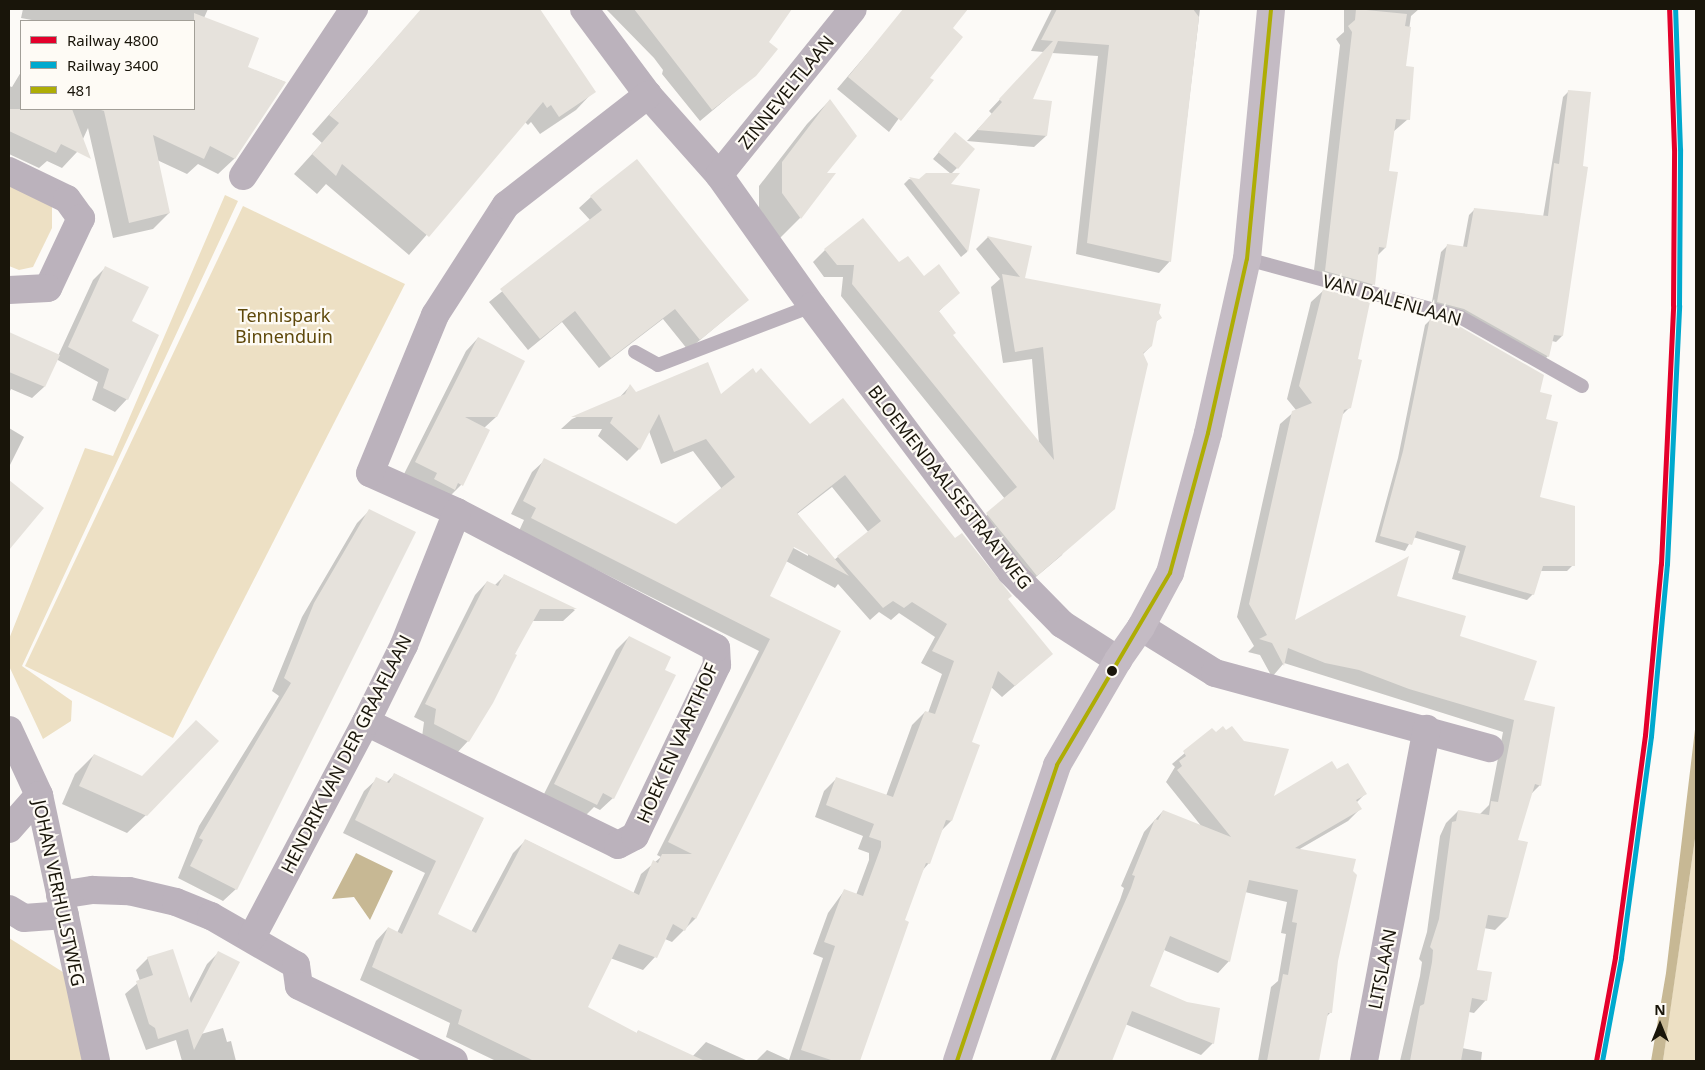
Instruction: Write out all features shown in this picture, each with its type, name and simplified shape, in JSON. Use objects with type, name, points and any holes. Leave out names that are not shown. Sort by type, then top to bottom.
[{"type":"street","points":[[243,176],[354,9]]},
{"type":"street","name":"BLOEMENDAALSESTRAATWEG","points":[[584,9],[648,95],[719,175],[812,306],[1011,572],[1062,624],[1118,660]]},
{"type":"street","name":"ZINNEVELTLAAN","points":[[719,175],[853,9]]},
{"type":"street","points":[[957,1061],[1057,765],[1118,660],[1141,627],[1170,573],[1208,433],[1247,259],[1271,9]]},
{"type":"street","name":"HOEK EN VAARTHOF","points":[[366,722],[618,845],[635,836],[717,665],[716,648],[457,512],[370,473],[435,315],[506,206],[648,95]]},
{"type":"street","points":[[9,171],[67,199],[81,218],[48,288],[9,290]]},
{"type":"street","name":"HENDRIK VAN DER GRAAFLAAN","points":[[252,937],[366,722],[404,645],[457,512]]},
{"type":"street","points":[[1141,627],[1215,673],[1427,729],[1490,748]]},
{"type":"street","name":"LITSLAAN","points":[[1364,1061],[1427,729]]},
{"type":"street","name":"JOHAN VERHULSTWEG","points":[[9,730],[39,795],[96,1061]]},
{"type":"street","points":[[9,829],[39,795]]},
{"type":"street","points":[[9,909],[24,918],[62,905],[93,890],[129,890],[176,902],[252,937],[296,965],[299,986],[454,1061]]},
{"type":"lane","name":"VAN DALENLAAN","points":[[1247,259],[1460,317],[1582,386]]},
{"type":"lane","points":[[635,352],[658,365],[812,306]]},
{"type":"green space","points":[[9,179],[52,201],[52,228],[33,267],[19,270],[9,266]]},
{"type":"green space","points":[[225,195],[238,201],[22,666],[72,701],[71,721],[43,739],[9,666],[9,639],[85,448],[113,456]]},
{"type":"green space","name":"Tennispark Binnenduin","points":[[243,206],[405,284],[173,738],[25,666]]},
{"type":"green space","points":[[1696,832],[1696,1061],[1663,1061],[1668,1024]]},
{"type":"green space","points":[[9,938],[66,974],[84,1061],[9,1061]]},
{"type":"shaded area","points":[[1696,721],[1696,832],[1663,1061],[1651,1061],[1666,973]]},
{"type":"shaded area","points":[[356,853],[393,871],[370,920],[354,897],[332,899]]},
{"type":"building","points":[[421,9],[540,9],[596,92],[559,117],[551,105],[547,108],[543,102],[429,237],[342,164],[336,176],[312,154],[339,123],[329,115]]},
{"type":"building","points":[[634,9],[792,9],[769,42],[778,49],[756,76],[712,110]]},
{"type":"building","points":[[903,9],[968,9],[953,28],[963,37],[930,78],[934,80],[901,121],[848,77]]},
{"type":"building","points":[[1057,9],[1193,9],[1199,17],[1171,262],[1087,243],[1109,45],[1058,41],[1033,99],[1052,101],[1047,136],[977,130],[1002,102],[999,99],[1053,41],[1041,40]]},
{"type":"building","points":[[1356,9],[1407,14],[1405,26],[1411,27],[1406,66],[1414,67],[1410,120],[1396,119],[1389,171],[1398,172],[1386,248],[1379,247],[1375,285],[1325,271],[1352,32],[1348,26],[1355,20]]},
{"type":"building","points":[[194,13],[259,38],[248,67],[286,82],[235,159],[210,146],[204,159],[153,135],[170,213],[129,223],[104,111],[101,110],[195,110]]},
{"type":"building","points":[[1568,90],[1591,92],[1583,166],[1588,167],[1563,336],[1554,335],[1549,357],[1464,309],[1437,302],[1447,244],[1467,247],[1474,208],[1548,216],[1554,163],[1559,164]]},
{"type":"building","points":[[830,99],[857,136],[827,173],[836,173],[801,219],[782,193],[782,162]]},
{"type":"building","points":[[9,109],[72,110],[91,159],[61,144],[56,153],[9,131]]},
{"type":"building","points":[[955,132],[975,149],[958,169],[938,152]]},
{"type":"building","points":[[637,159],[749,300],[700,340],[675,309],[611,358],[575,311],[540,339],[500,289],[602,210],[590,196]]},
{"type":"building","points":[[926,173],[960,173],[951,184],[980,189],[968,252],[909,177],[919,179]]},
{"type":"building","points":[[863,218],[899,262],[908,256],[924,276],[939,264],[960,293],[939,311],[956,333],[953,335],[1054,460],[1043,347],[1015,352],[1002,274],[1020,277],[987,236],[1032,246],[1025,278],[1161,304],[1159,313],[1162,318],[1157,321],[1152,346],[1143,353],[1148,364],[1115,509],[1037,576],[986,513],[1017,487],[852,284],[854,265],[837,265],[824,249]]},
{"type":"building","points":[[105,266],[149,287],[132,321],[159,335],[128,400],[103,388],[109,369],[68,347]]},
{"type":"building","points":[[1323,289],[1370,302],[1358,359],[1362,360],[1351,408],[1344,410],[1295,620],[1409,556],[1397,596],[1466,616],[1460,636],[1537,661],[1524,700],[1555,707],[1541,786],[1535,784],[1518,840],[1528,842],[1508,918],[1488,915],[1477,970],[1492,972],[1487,1001],[1472,998],[1461,1061],[1410,1061],[1420,1006],[1424,1004],[1432,962],[1433,950],[1430,947],[1439,919],[1452,822],[1456,821],[1458,810],[1489,815],[1491,801],[1498,802],[1514,720],[1409,689],[1359,670],[1325,663],[1288,648],[1284,666],[1272,643],[1259,639],[1267,635],[1249,604],[1292,411],[1312,403],[1299,386]]},
{"type":"building","points":[[1430,318],[1457,325],[1544,375],[1540,392],[1552,395],[1546,419],[1558,422],[1540,497],[1575,506],[1575,566],[1543,566],[1534,595],[1458,573],[1466,546],[1417,531],[1412,545],[1380,536],[1403,451]]},
{"type":"building","points":[[9,332],[60,355],[45,387],[9,372]]},
{"type":"building","points":[[478,337],[525,361],[497,417],[465,417],[490,430],[463,486],[458,483],[455,490],[434,479],[437,473],[415,462]]},
{"type":"building","points":[[708,362],[721,394],[753,368],[756,373],[761,368],[810,424],[843,398],[955,538],[962,533],[1012,596],[1008,599],[1053,654],[1015,686],[998,671],[972,742],[980,745],[952,821],[946,820],[930,864],[926,863],[905,920],[909,922],[860,1061],[834,1061],[801,1050],[835,946],[824,942],[840,899],[844,889],[863,896],[881,847],[881,841],[869,837],[874,824],[826,805],[836,777],[893,797],[925,711],[935,714],[954,661],[932,651],[947,624],[912,602],[904,608],[893,601],[883,608],[837,556],[881,521],[845,475],[797,513],[849,576],[794,547],[770,596],[841,631],[696,919],[692,917],[685,931],[673,924],[657,958],[619,944],[588,1007],[637,1033],[638,1030],[705,1061],[534,1061],[458,1024],[462,1010],[372,967],[388,927],[402,934],[436,861],[355,820],[376,777],[389,783],[394,773],[484,818],[438,914],[476,933],[525,839],[639,895],[653,860],[658,863],[662,854],[692,854],[668,842],[770,639],[531,518],[536,508],[523,501],[544,458],[676,524],[735,477],[706,439],[674,452],[659,414],[640,450],[610,423],[613,417],[571,417],[625,394],[630,384],[636,392]]},
{"type":"building","points":[[9,480],[44,508],[9,550]]},
{"type":"building","points":[[369,509],[416,532],[237,890],[190,866],[203,840],[199,838],[291,683],[284,678],[314,603]]},
{"type":"building","points":[[504,574],[577,609],[540,609],[515,654],[517,655],[493,703],[469,742],[434,724],[436,709],[425,704],[487,581],[498,586]]},
{"type":"building","points":[[629,636],[671,657],[665,670],[676,675],[614,799],[603,793],[597,805],[554,784]]},
{"type":"building","points":[[196,720],[219,741],[147,816],[79,786],[94,754],[142,776]]},
{"type":"building","points":[[1223,726],[1226,730],[1232,726],[1244,741],[1289,749],[1274,796],[1332,761],[1337,769],[1348,763],[1367,794],[1356,800],[1362,809],[1295,848],[1356,859],[1353,871],[1357,875],[1338,961],[1332,1013],[1328,1013],[1319,1061],[1267,1061],[1283,974],[1288,975],[1297,923],[1292,922],[1298,890],[1249,880],[1230,962],[1170,936],[1150,986],[1187,1002],[1220,1008],[1214,1044],[1132,1011],[1112,1061],[1055,1061],[1131,888],[1135,876],[1132,875],[1155,819],[1158,820],[1163,810],[1231,837],[1177,770],[1182,766],[1179,761],[1186,756],[1183,751],[1212,728],[1216,732]]},
{"type":"building","points":[[173,949],[191,1003],[218,951],[240,962],[194,1050],[188,1029],[158,1039],[155,1028],[149,1024],[136,981],[153,975],[147,957]]},
{"type":"rail line","name":"4800","points":[[1596,1061],[1615,957],[1645,735],[1661,564],[1673,305],[1674,149],[1669,9]]},
{"type":"rail line","name":"3400","points":[[1602,1061],[1621,958],[1651,736],[1667,564],[1679,305],[1680,149],[1675,9]]},
{"type":"transit line","name":"481","points":[[957,1061],[1057,765],[1170,573],[1208,433],[1247,259],[1271,9]]}]
